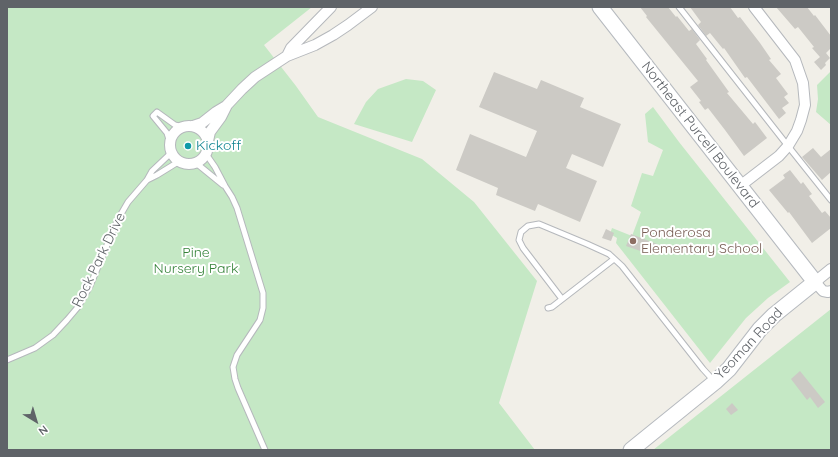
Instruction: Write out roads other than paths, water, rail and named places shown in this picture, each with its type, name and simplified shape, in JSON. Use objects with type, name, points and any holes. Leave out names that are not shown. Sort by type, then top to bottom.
[{"type":"street","points":[[287,56],[291,48],[331,7]]},
{"type":"street","points":[[228,105],[202,123],[183,127],[174,133],[171,138],[170,148],[171,153],[178,162],[190,165],[202,159],[206,154],[210,132],[228,105],[255,77],[287,56],[333,35],[372,7]]},
{"type":"street","name":"Northeast Purcell Boulevard","points":[[600,7],[815,282]]},
{"type":"street","points":[[740,186],[779,156],[788,146],[797,131],[805,105],[803,83],[795,60],[754,7]]},
{"type":"street","points":[[193,126],[203,131],[208,141]]},
{"type":"street","name":"Yeoman Road","points":[[631,450],[715,382],[729,369],[760,329],[774,315],[831,269]]},
{"type":"street","points":[[815,282],[823,291],[831,291]]},
{"type":"lane","points":[[680,7],[831,200]]},
{"type":"lane","points":[[170,143],[167,134],[153,116],[157,112],[175,125],[183,127]]},
{"type":"lane","name":"Rock Park Drive","points":[[7,360],[35,348],[53,335],[78,307],[90,286],[117,221],[128,202],[147,180],[152,171],[171,153]]},
{"type":"lane","points":[[206,154],[215,167],[237,208],[263,293],[263,308],[260,320],[237,355],[233,367],[238,388],[265,450]]},
{"type":"lane","name":"Rock Park Drive","points":[[147,180],[178,162]]},
{"type":"lane","points":[[196,162],[225,186]]},
{"type":"lane","points":[[562,299],[523,248],[519,240],[521,232],[528,226],[539,224],[609,254],[622,266],[703,370],[715,382]]},
{"type":"lane","points":[[548,308],[552,307],[614,259]]},
{"type":"place","name":"Kickoff","points":[[188,146]]},
{"type":"place","name":"Ponderosa Elementary School","points":[[633,241]]},
{"type":"park label","name":"Pine Nursery Park","points":[[196,262]]}]
